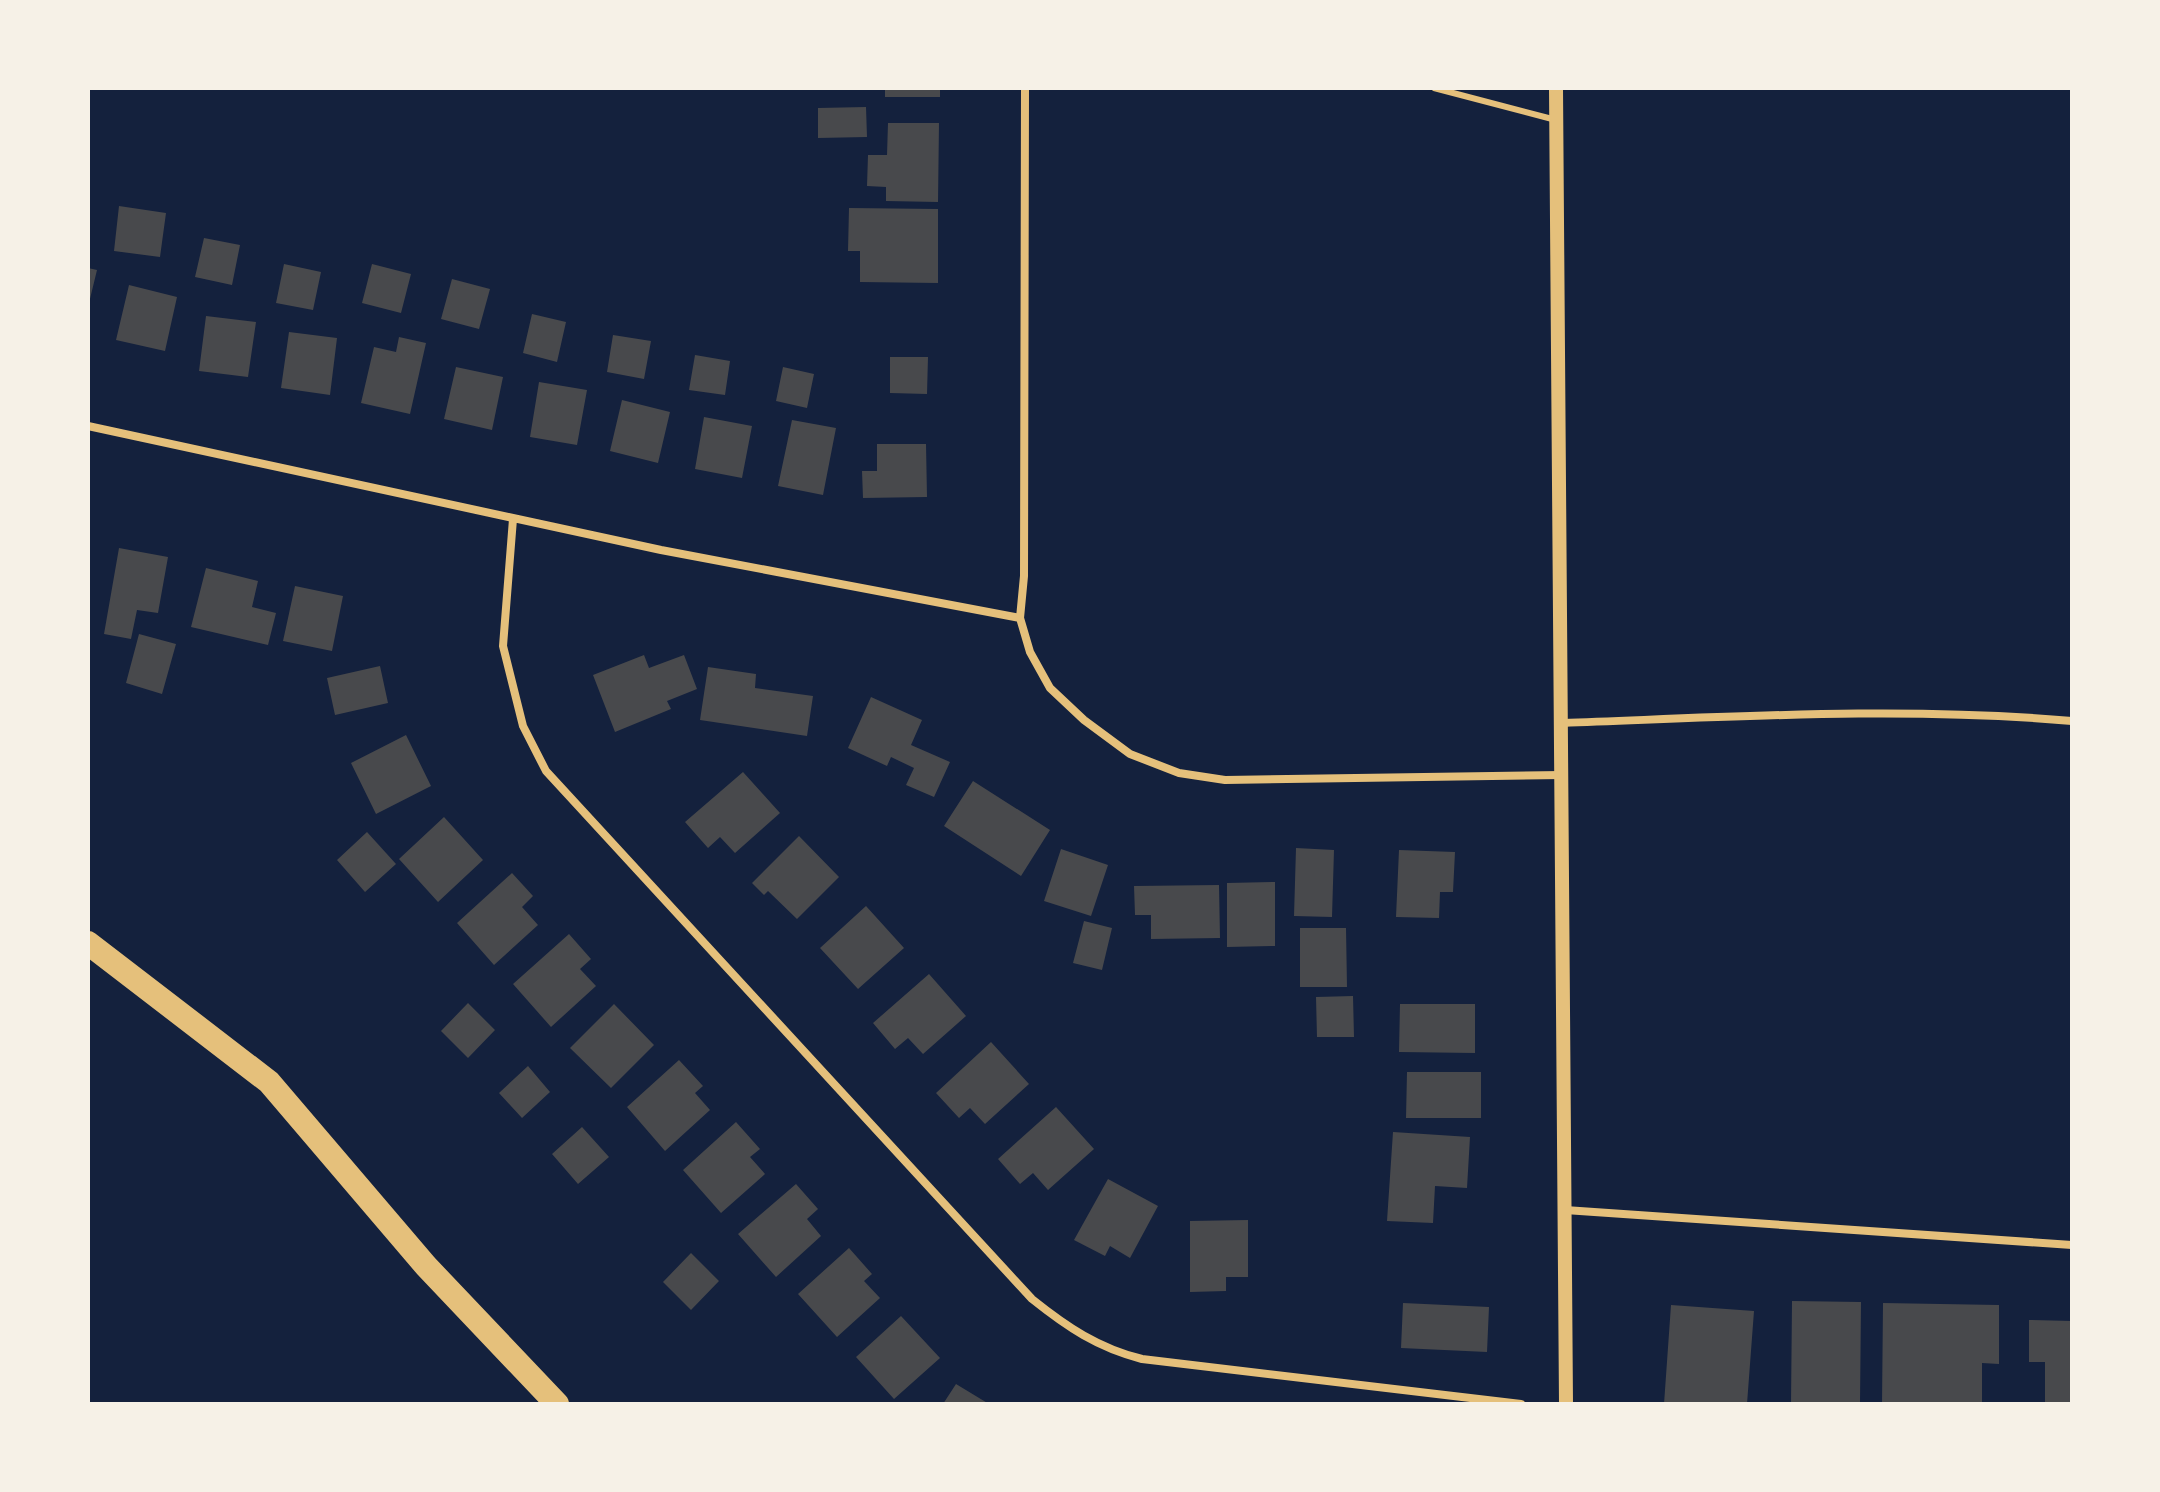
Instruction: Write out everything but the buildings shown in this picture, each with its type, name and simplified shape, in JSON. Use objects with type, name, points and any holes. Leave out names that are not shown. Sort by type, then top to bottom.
[{"type":"highway","points":[[88,943],[269,1082],[426,1266],[557,1404]]},
{"type":"street","points":[[1025,88],[1024,576],[1020,618],[1030,652],[1050,688],[1130,754],[1179,773],[1225,780],[1563,775]]},
{"type":"street","points":[[1556,88],[1566,1404]]},
{"type":"street","points":[[88,426],[513,519],[1020,618]]},
{"type":"street","points":[[513,519],[503,646],[523,726],[546,771],[1032,1299],[1073,1331],[1111,1351],[1142,1359],[1521,1404]]},
{"type":"street","points":[[1563,723],[1766,715],[2010,715],[2072,721]]},
{"type":"street","points":[[1565,1210],[2072,1245]]},
{"type":"lane","points":[[1434,88],[1556,120]]}]
